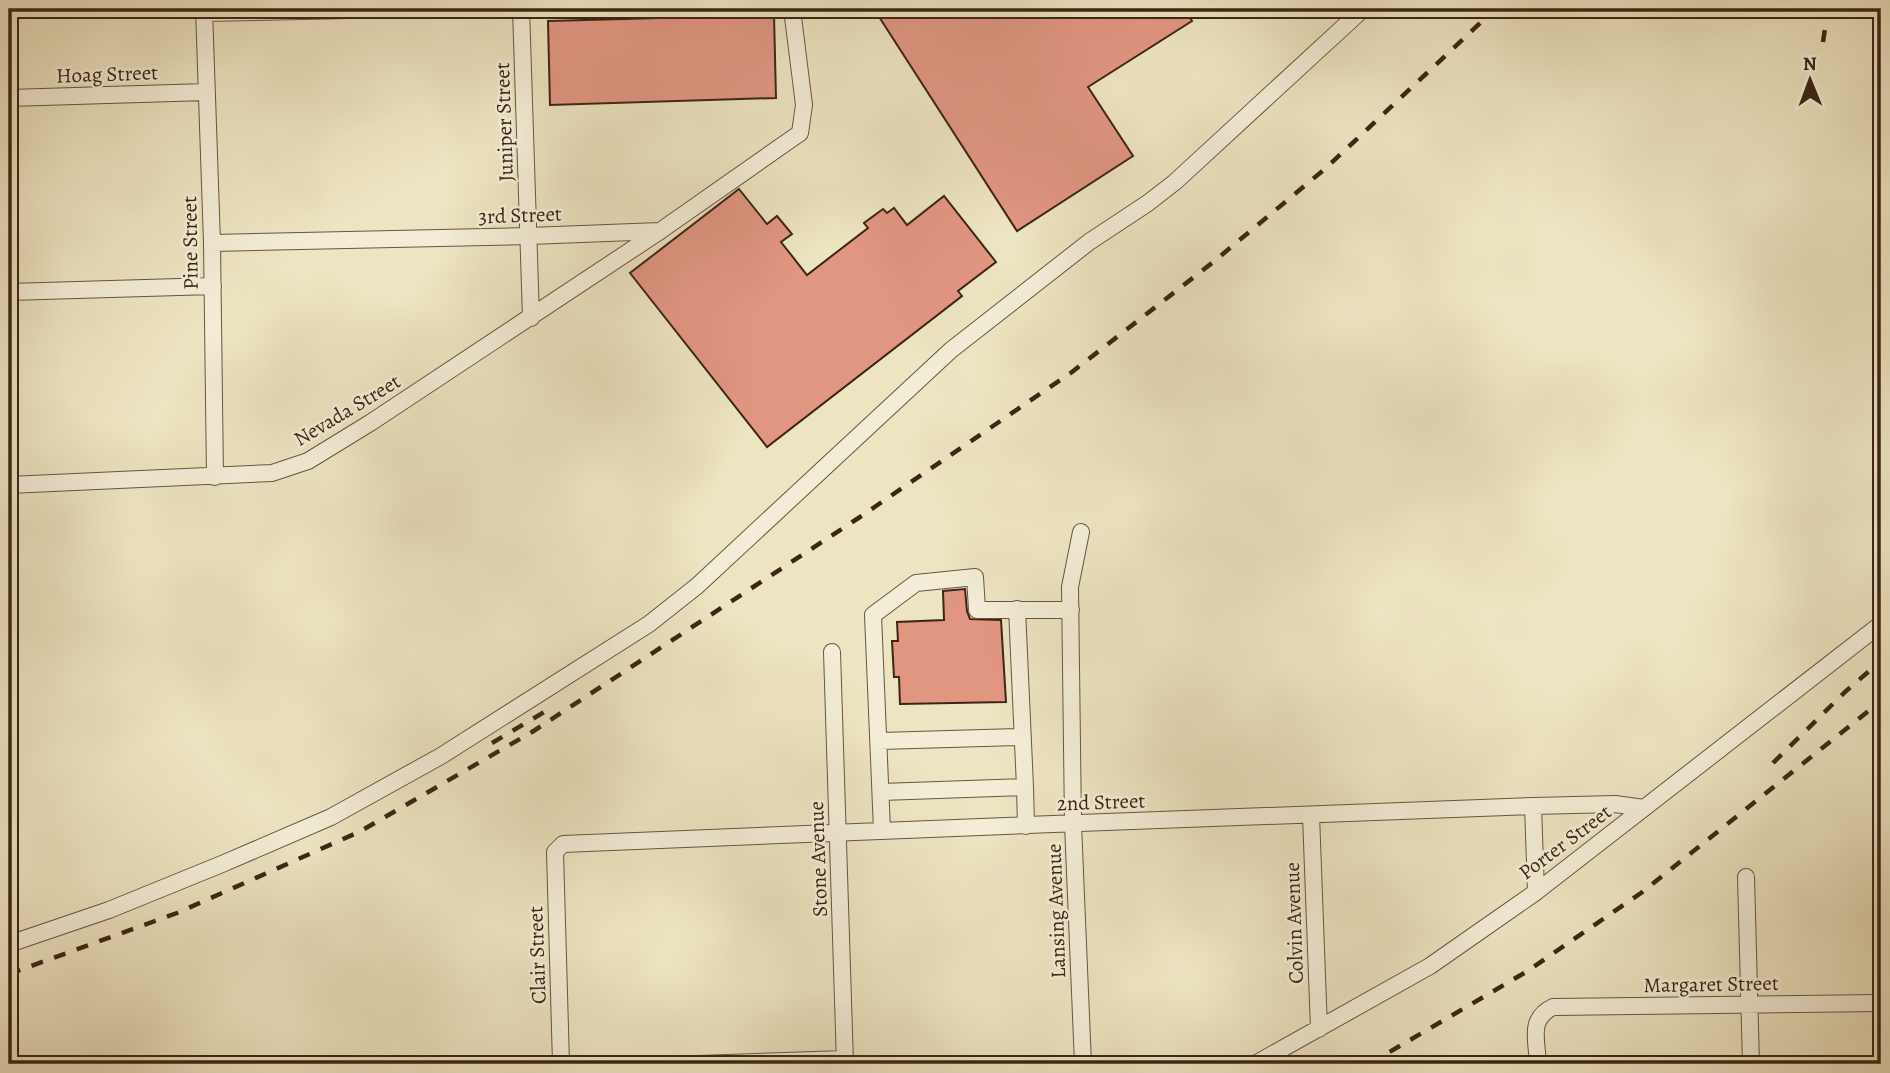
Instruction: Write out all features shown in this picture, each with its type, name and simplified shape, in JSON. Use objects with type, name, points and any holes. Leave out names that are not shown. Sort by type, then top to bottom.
[{"type":"street","points":[[204,11],[397,9]]},
{"type":"street","name":"Juniper Street","points":[[521,9],[531,318]]},
{"type":"street","points":[[660,230],[800,133],[804,105],[792,9]]},
{"type":"street","points":[[9,944],[122,905],[331,817],[441,756],[649,625],[697,586],[951,350],[1069,257],[1175,182],[1363,9]]},
{"type":"street","name":"Pine Street","points":[[204,11],[212,243],[215,477]]},
{"type":"street","name":"Hoag Street","points":[[9,98],[206,92]]},
{"type":"street","name":"3rd Street","points":[[212,243],[529,236],[660,230]]},
{"type":"street","name":"Nevada Street","points":[[9,485],[272,473],[307,461],[531,318],[660,230]]},
{"type":"street","points":[[9,292],[212,286]]},
{"type":"street","name":"Lansing Avenue","points":[[1081,532],[1070,587],[1073,824],[1083,1064]]},
{"type":"street","points":[[882,831],[873,615],[916,583],[975,577],[977,610],[1071,610]]},
{"type":"street","points":[[1017,608],[1026,826]]},
{"type":"street","name":"Porter Street","points":[[1255,1064],[1430,965],[1536,892],[1881,624]]},
{"type":"street","name":"Stone Avenue","points":[[832,652],[845,1062]]},
{"type":"street","points":[[880,741],[1022,737]]},
{"type":"street","points":[[881,792],[1025,787]]},
{"type":"street","name":"2nd Street","points":[[559,847],[563,844],[838,831],[1533,806],[1615,804],[1644,808]]},
{"type":"street","points":[[1533,806],[1536,892]]},
{"type":"street","name":"Colvin Avenue","points":[[1311,815],[1319,1029]]},
{"type":"street","name":"Clair Street","points":[[559,847],[555,852],[561,1064]]},
{"type":"street","points":[[1746,877],[1751,1064]]},
{"type":"street","name":"Margaret Street","points":[[1538,1064],[1536,1022],[1543,1012],[1553,1007],[1881,1003]]},
{"type":"street","points":[[698,1064],[845,1062]]},
{"type":"building","points":[[874,9],[1184,9],[1192,21],[1088,87],[1133,156],[1017,231]]},
{"type":"building","points":[[774,15],[776,98],[550,105],[548,21]]},
{"type":"building","points":[[739,189],[767,224],[777,216],[792,234],[781,242],[807,275],[868,228],[864,223],[883,209],[887,213],[894,208],[907,225],[944,196],[996,262],[958,291],[962,296],[767,447],[630,273]]},
{"type":"building","points":[[965,589],[970,619],[1001,620],[1006,702],[900,704],[899,677],[894,677],[892,641],[898,641],[897,622],[944,620],[943,591]]},
{"type":"railway","points":[[9,974],[177,913],[359,832],[532,732],[857,519],[1072,372],[1212,263],[1326,168],[1495,9]]},
{"type":"railway","points":[[1823,42],[1828,9]]},
{"type":"railway","points":[[1773,763],[1846,691],[1881,661]]},
{"type":"railway","points":[[1369,1064],[1526,972],[1641,893],[1881,701]]},
{"type":"railway","points":[[492,743],[546,711]]}]
